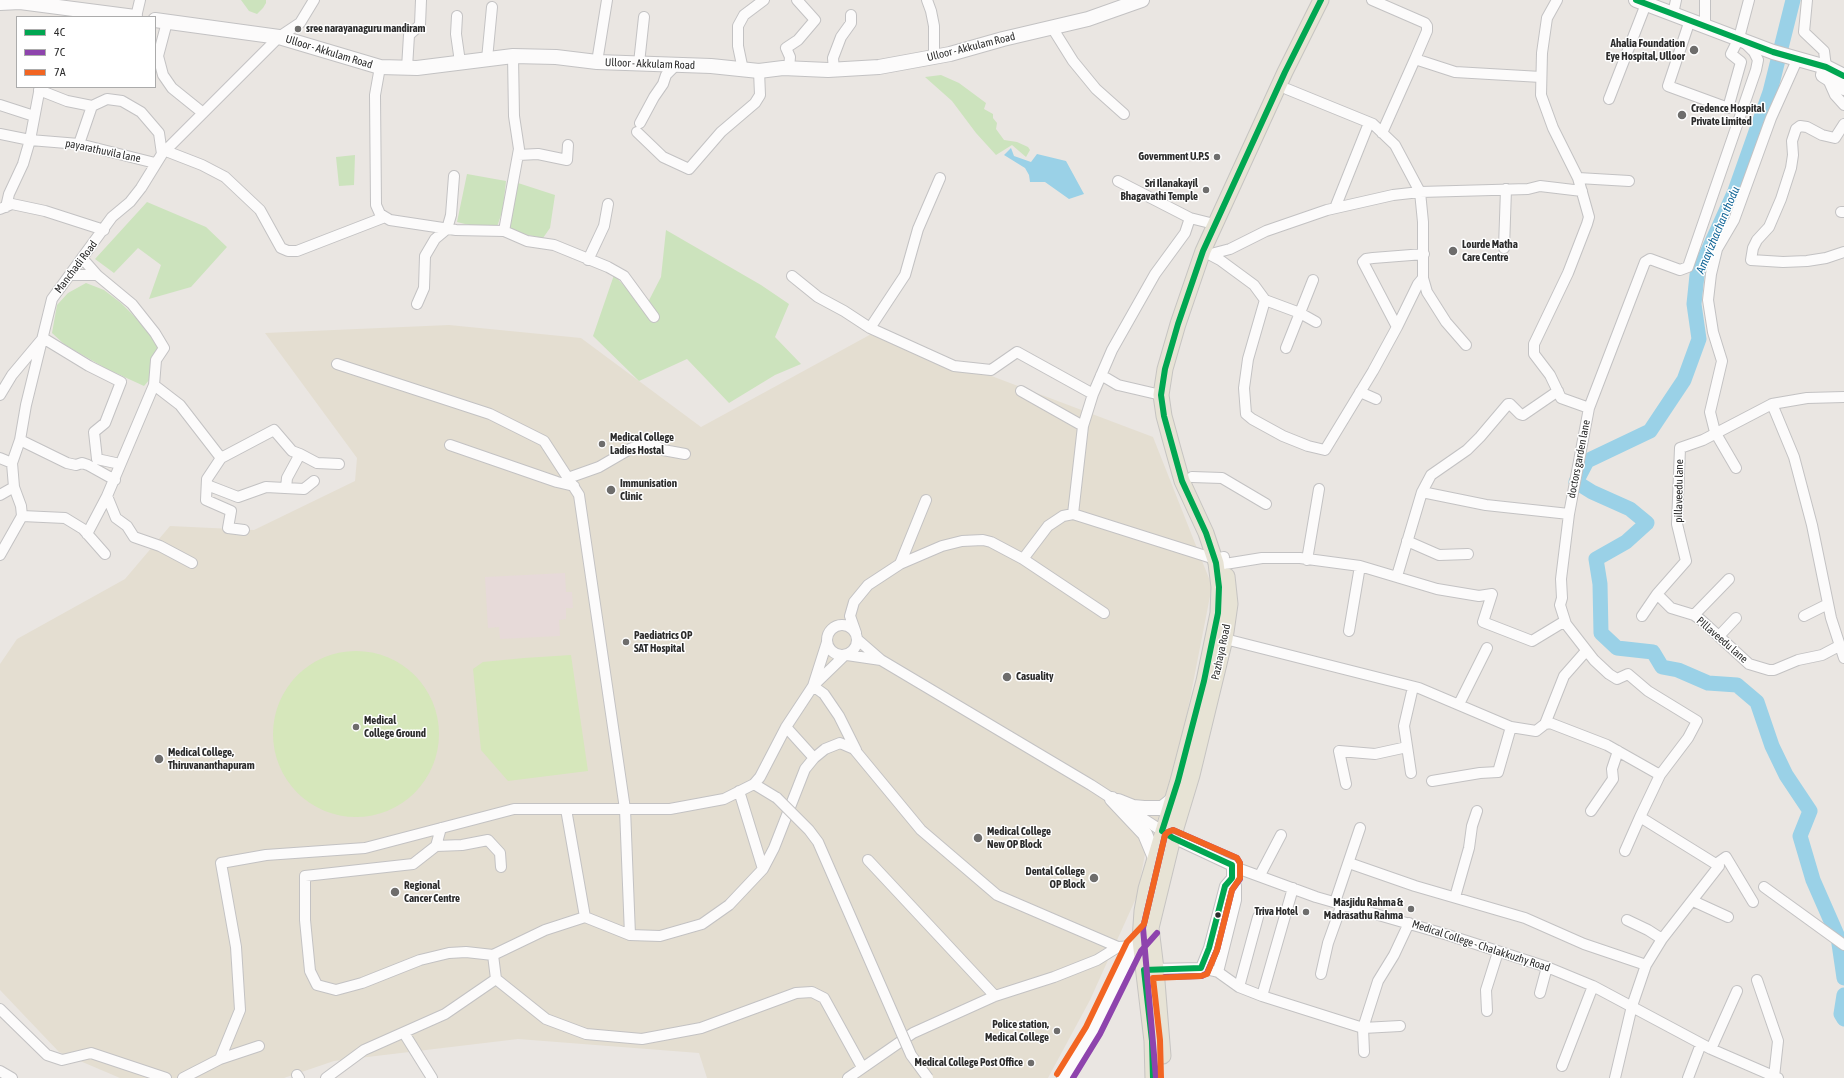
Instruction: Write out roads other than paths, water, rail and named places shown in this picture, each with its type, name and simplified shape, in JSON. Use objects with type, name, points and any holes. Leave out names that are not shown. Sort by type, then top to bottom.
[{"type":"main road","name":"Ulloor - Akkulam Road","points":[[161,21],[279,37],[380,67],[407,68],[514,56],[556,57],[597,62],[676,64],[759,71],[789,68],[834,70],[879,67],[934,58],[1018,35],[1053,29],[1114,11],[1142,0]]},
{"type":"main road","points":[[1153,1078],[1150,969],[1151,928],[1168,835],[1171,801],[1191,733],[1214,633],[1221,560],[1206,533],[1182,481],[1164,416],[1161,396],[1165,369],[1178,324],[1207,252],[1214,224],[1320,0]]},
{"type":"main road","name":"Pazhaya Road","points":[[1168,835],[1192,775],[1225,639],[1230,604],[1218,540],[1185,461],[1176,428],[1172,410],[1172,390],[1207,252],[1332,0]]},
{"type":"main road","points":[[0,3],[20,2],[127,16]]},
{"type":"main road","points":[[1641,2],[1827,72],[1844,76]]},
{"type":"main road","points":[[1827,72],[1844,88]]},
{"type":"main road","points":[[1112,798],[1133,807],[1144,808],[1162,808],[1171,801]]},
{"type":"main road","points":[[1112,798],[1134,820],[1145,834],[1155,858]]},
{"type":"main road","points":[[1164,1078],[1150,969],[1137,943],[1142,911],[1155,858],[1168,835]]},
{"type":"main road","points":[[1064,1078],[1093,1031],[1121,970],[1137,943],[1151,928]]},
{"type":"street","points":[[135,16],[140,0]]},
{"type":"street","name":"Manchadi Road","points":[[22,516],[21,506],[14,487],[12,462],[20,440],[26,405],[52,299],[104,230],[112,217],[130,202],[141,188],[155,164],[164,153],[279,37],[300,23],[314,0]]},
{"type":"street","points":[[407,68],[409,35],[420,25],[421,0]]},
{"type":"street","points":[[597,62],[607,0]]},
{"type":"street","points":[[743,70],[736,31],[744,16],[764,0]]},
{"type":"street","points":[[789,68],[790,57],[786,48],[798,40],[815,20],[797,0]]},
{"type":"street","points":[[926,0],[931,11],[934,26],[934,58]]},
{"type":"street","points":[[1372,0],[1425,23],[1427,26],[1427,31],[1382,133]]},
{"type":"street","name":"doctors garden lane","points":[[1557,0],[1547,18],[1541,77],[1541,95],[1548,114],[1578,178],[1589,217],[1588,224],[1568,273],[1534,344],[1534,354],[1544,365],[1561,398],[1567,402],[1576,402],[1589,408],[1569,514],[1560,579],[1562,598],[1560,605],[1566,624],[1586,651],[1609,674],[1617,679],[1628,674],[1648,691],[1697,721],[1688,738],[1660,774]]},
{"type":"street","points":[[1673,14],[1676,0]]},
{"type":"street","points":[[1705,0],[1705,25]]},
{"type":"street","points":[[1690,20],[1668,86],[1728,108],[1741,62],[1731,54],[1739,38],[1749,0]]},
{"type":"street","points":[[1807,0],[1804,32],[1824,51],[1827,72],[1835,95],[1844,105]]},
{"type":"street","points":[[1609,98],[1641,2]]},
{"type":"street","points":[[487,59],[492,7]]},
{"type":"street","points":[[834,70],[833,58],[841,38],[850,23],[851,15]]},
{"type":"street","points":[[457,16],[456,34],[460,62]]},
{"type":"street","points":[[639,63],[644,17]]},
{"type":"street","points":[[161,21],[160,49],[157,64],[172,88],[203,113]]},
{"type":"street","points":[[1053,29],[1073,61],[1096,89],[1124,114]]},
{"type":"street","points":[[1589,408],[1645,262],[1650,259],[1680,270],[1688,267],[1756,70],[1758,60],[1754,52],[1739,38]]},
{"type":"street","points":[[504,231],[519,149],[514,116],[514,56]]},
{"type":"street","points":[[1415,59],[1455,72],[1541,77]]},
{"type":"street","points":[[1736,468],[1715,432],[1710,412],[1722,361],[1713,332],[1708,300],[1711,274],[1717,249],[1734,220],[1794,59]]},
{"type":"street","points":[[676,64],[666,75],[663,84],[654,97],[638,127],[663,157],[689,169],[720,132],[755,103],[760,95],[759,71]]},
{"type":"street","points":[[380,67],[375,95],[376,205],[378,211],[385,217],[447,228],[504,231],[527,241],[554,245],[608,267],[624,276],[654,317]]},
{"type":"street","points":[[3,208],[23,164],[30,140],[39,88],[67,101],[92,106],[107,99],[122,101],[141,112],[159,133],[164,153],[202,165],[225,177],[260,210],[281,248],[288,251],[297,250],[385,217]]},
{"type":"street","points":[[1287,89],[1369,123],[1395,145],[1420,192],[1424,254],[1423,278],[1427,292],[1438,310],[1466,345]]},
{"type":"street","points":[[0,105],[34,116]]},
{"type":"street","points":[[79,144],[92,106]]},
{"type":"street","points":[[1335,208],[1369,123]]},
{"type":"street","points":[[1844,124],[1835,138],[1822,135],[1807,127],[1800,126],[1796,129],[1792,141],[1793,154],[1791,168],[1781,199],[1769,227],[1757,240],[1753,248],[1751,260],[1773,262],[1807,261],[1826,258],[1844,252]]},
{"type":"street","name":"payarathuvila lane","points":[[0,134],[30,140],[79,144],[155,164]]},
{"type":"street","points":[[518,155],[538,154],[567,160],[568,145]]},
{"type":"street","points":[[417,304],[424,288],[424,256],[435,239],[447,228],[451,215],[454,176]]},
{"type":"street","points":[[870,328],[905,275],[918,229],[940,178]]},
{"type":"street","points":[[1578,178],[1629,181]]},
{"type":"street","points":[[1118,181],[1190,218],[1214,224]]},
{"type":"street","points":[[1207,252],[1230,249],[1266,231],[1335,208],[1392,195],[1420,192],[1528,189],[1540,186],[1582,191]]},
{"type":"street","points":[[1504,248],[1506,189]]},
{"type":"street","points":[[3,208],[12,204],[45,211],[104,230]]},
{"type":"street","points":[[588,260],[604,226],[608,204]]},
{"type":"street","points":[[1073,514],[1083,426],[1093,394],[1112,350],[1154,274],[1185,233],[1190,218]]},
{"type":"street","points":[[1207,252],[1254,284],[1265,300],[1300,313],[1316,322]]},
{"type":"street","points":[[1397,327],[1363,262],[1366,259],[1373,258],[1424,254]]},
{"type":"street","points":[[82,258],[97,275],[132,304],[155,333],[164,348],[156,360],[154,385],[107,496],[87,534]]},
{"type":"street","points":[[70,275],[97,275]]},
{"type":"street","points":[[792,276],[818,297],[844,310],[870,328],[954,366],[991,370],[1017,352],[1093,394]]},
{"type":"street","points":[[1265,300],[1248,359],[1244,388],[1246,414],[1252,419],[1283,436],[1308,446],[1325,450],[1360,392],[1397,327],[1418,284],[1423,278]]},
{"type":"street","points":[[1286,348],[1313,280]]},
{"type":"street","points":[[0,395],[12,375],[43,338],[89,366],[121,382],[105,424],[94,432],[97,459],[120,464]]},
{"type":"street","points":[[337,364],[497,418],[544,441],[579,495],[625,809],[630,935]]},
{"type":"street","points":[[1101,375],[1118,385],[1161,396]]},
{"type":"street","points":[[154,385],[180,405],[221,458]]},
{"type":"street","points":[[1021,391],[1083,426]]},
{"type":"street","points":[[1397,576],[1422,492],[1431,475],[1452,461],[1480,437],[1508,404],[1510,404],[1520,414],[1523,414],[1558,391]]},
{"type":"street","points":[[1360,392],[1376,399]]},
{"type":"street","points":[[1715,432],[1742,421],[1772,404],[1807,398],[1844,397]]},
{"type":"street","points":[[1772,404],[1794,457],[1812,525],[1828,604],[1839,646],[1844,658]]},
{"type":"street","points":[[244,530],[228,528],[231,511],[206,500],[207,478],[221,458],[274,430],[292,451],[317,463],[339,464]]},
{"type":"street","name":"pillaveedu lane","points":[[1657,594],[1686,561],[1677,524],[1680,448],[1703,440],[1715,432]]},
{"type":"street","points":[[20,440],[67,463],[76,465],[82,463],[88,465],[114,480]]},
{"type":"street","points":[[450,445],[556,482],[571,482],[630,449],[649,442],[664,450],[685,454]]},
{"type":"street","points":[[286,488],[287,478],[300,454]]},
{"type":"street","points":[[0,458],[12,462]]},
{"type":"street","points":[[1192,477],[1222,478],[1266,504]]},
{"type":"street","points":[[207,484],[238,497],[266,487],[304,488],[314,481]]},
{"type":"street","points":[[0,495],[14,487]]},
{"type":"street","points":[[1307,560],[1319,489]]},
{"type":"street","points":[[1422,492],[1486,505],[1569,514]]},
{"type":"street","points":[[107,496],[116,518],[127,526],[134,537],[160,546],[192,563]]},
{"type":"street","points":[[900,564],[926,500]]},
{"type":"street","points":[[1023,559],[1048,526],[1062,516],[1073,514],[1221,560],[1278,557],[1360,566],[1436,588],[1479,596],[1492,594],[1482,622],[1532,640],[1565,621]]},
{"type":"street","points":[[0,555],[22,516],[65,518],[87,534],[105,554]]},
{"type":"street","points":[[220,1059],[240,1010],[236,947],[221,862],[266,855],[365,848],[514,809],[670,809],[724,799],[754,784],[764,770],[786,727],[813,686],[846,655],[853,652],[857,637],[850,616],[854,602],[868,585],[900,564],[942,546],[969,541],[983,540],[991,542],[1023,559],[1104,612]]},
{"type":"street","points":[[1407,542],[1439,555],[1468,554]]},
{"type":"street","points":[[1349,631],[1360,566]]},
{"type":"street","points":[[1694,615],[1729,579]]},
{"type":"street","points":[[1642,616],[1657,594]]},
{"type":"street","name":"PIllaveedu lane","points":[[1657,594],[1671,608],[1694,615],[1749,664],[1769,670],[1777,669],[1798,660],[1822,654],[1839,646]]},
{"type":"street","points":[[1804,616],[1828,604]]},
{"type":"street","points":[[1719,636],[1736,618]]},
{"type":"street","points":[[813,686],[828,635],[833,628],[841,625],[850,627],[857,637],[880,660]]},
{"type":"street","points":[[1225,639],[1413,686],[1459,704],[1510,728],[1536,731],[1545,724],[1564,676],[1586,651]]},
{"type":"street","points":[[827,642],[829,648],[834,653],[880,660]]},
{"type":"street","points":[[1459,704],[1487,648]]},
{"type":"street","name":"Medical College - Chalakkuzhy Road","points":[[880,660],[1112,798],[1168,835],[1232,865],[1338,903],[1410,923],[1547,967],[1593,986],[1711,1049],[1776,1077]]},
{"type":"street","points":[[813,686],[824,694],[856,750],[921,830],[997,895],[1118,947]]},
{"type":"street","points":[[1410,772],[1404,726],[1413,686]]},
{"type":"street","points":[[1545,724],[1550,723],[1607,745],[1660,774],[1625,851]]},
{"type":"street","points":[[786,727],[814,758]]},
{"type":"street","points":[[1432,781],[1480,773],[1498,772],[1510,728]]},
{"type":"street","points":[[501,867],[500,853],[488,840],[462,845],[436,846],[413,864],[305,876],[305,920],[310,971],[317,984],[336,990],[362,983],[420,960],[436,956],[466,952],[492,955],[545,930],[585,917],[630,935],[660,936],[702,924],[729,905],[763,868],[774,848],[805,769],[814,758],[825,749],[840,743],[856,750]]},
{"type":"street","points":[[1346,784],[1339,751],[1375,754],[1407,747]]},
{"type":"street","points":[[1591,811],[1613,778],[1612,769],[1618,751]]},
{"type":"street","points":[[754,784],[777,798],[810,830],[818,842],[911,1055],[928,1078]]},
{"type":"street","points":[[739,791],[763,868]]},
{"type":"street","points":[[566,808],[585,917]]},
{"type":"street","points":[[1455,897],[1469,848],[1472,826],[1477,811]]},
{"type":"street","points":[[1615,1078],[1632,1006],[1646,965],[1662,939],[1694,901],[1719,866],[1640,817]]},
{"type":"street","points":[[436,846],[441,828]]},
{"type":"street","points":[[1321,974],[1338,903],[1360,828]]},
{"type":"street","points":[[1260,875],[1281,834]]},
{"type":"street","points":[[1716,864],[1726,857],[1753,902]]},
{"type":"street","points":[[868,860],[995,996]]},
{"type":"street","points":[[1349,862],[1415,886],[1525,918],[1584,944],[1646,965]]},
{"type":"street","points":[[1218,972],[1236,900],[1236,886],[1232,878],[1232,865]]},
{"type":"street","points":[[1201,968],[1209,948],[1225,886],[1232,878]]},
{"type":"street","points":[[1764,887],[1844,944]]},
{"type":"street","points":[[1262,996],[1293,888]]},
{"type":"street","points":[[1694,901],[1728,916]]},
{"type":"street","points":[[1239,987],[1258,916]]},
{"type":"street","points":[[1626,920],[1648,930],[1662,939]]},
{"type":"street","points":[[1364,1052],[1363,1028],[1378,981],[1394,955],[1410,923]]},
{"type":"street","points":[[848,1078],[913,1033],[995,996],[1054,977],[1090,963],[1118,947],[1137,943]]},
{"type":"street","points":[[1487,1011],[1486,990],[1498,952]]},
{"type":"street","points":[[492,955],[496,979],[546,1019],[586,1034],[642,1039],[701,1028],[796,993],[812,992],[824,998],[862,1067]]},
{"type":"street","points":[[1540,993],[1547,967]]},
{"type":"street","points":[[1150,969],[1201,968],[1218,972],[1239,987],[1262,996],[1363,1028],[1400,1026]]},
{"type":"street","points":[[326,1078],[364,1050],[445,1014],[496,979]]},
{"type":"street","points":[[1757,980],[1778,1041],[1776,1077]]},
{"type":"street","points":[[1562,1066],[1593,986]]},
{"type":"street","points":[[1711,1049],[1738,991]]},
{"type":"street","points":[[0,1009],[47,1056],[62,1060],[91,1053],[166,1078]]},
{"type":"street","points":[[404,1033],[432,1078]]},
{"type":"street","points":[[1688,1078],[1701,1044]]},
{"type":"street","points":[[183,1078],[220,1059],[259,1046]]},
{"type":"street","points":[[0,1071],[12,1078]]},
{"type":"water","points":[[1011,148],[1014,156],[1031,162],[1037,154],[1066,161],[1084,194],[1069,199],[1045,182],[1030,182],[1029,175],[1025,168],[1004,155]]},
{"type":"waterway","name":"Amayizhachan thodu","points":[[1793,0],[1770,92],[1735,191],[1697,275],[1694,304],[1699,339],[1684,380],[1650,431],[1587,461],[1576,482],[1592,492],[1630,509],[1647,523],[1626,542],[1596,559],[1600,584],[1601,633],[1617,648],[1653,652],[1662,667],[1678,670],[1708,683],[1737,685],[1757,702],[1772,746],[1786,775],[1810,811],[1800,836],[1813,880],[1838,937],[1844,978]]},
{"type":"waterway","name":"Amayizhachan thodu","points":[[1844,995],[1841,1014],[1844,1019]]},
{"type":"place","name":"sree narayanaguru mandiram","points":[[298,29]]},
{"type":"place","name":"Ahalia Foundation Eye Hospital, Ulloor","points":[[1694,50]]},
{"type":"place","name":"Credence Hospital Private Limited","points":[[1682,115]]},
{"type":"place","name":"Government U.P.S","points":[[1217,157]]},
{"type":"place","name":"Sri Ilanakayil Bhagavathi Temple","points":[[1206,190]]},
{"type":"place","name":"Lourde Matha Care Centre","points":[[1453,251]]},
{"type":"place","name":"Medical College Ladies Hostal","points":[[602,444]]},
{"type":"place","name":"Immunisation Clinic","points":[[611,490]]},
{"type":"place","name":"Paediatrics OP SAT Hospital","points":[[626,642]]},
{"type":"place","name":"Casuality","points":[[1007,677]]},
{"type":"place","name":"Medical College Ground","points":[[356,727]]},
{"type":"place","name":"Medical College, Thiruvananthapuram","points":[[159,759]]},
{"type":"place","name":"Medical College New OP Block","points":[[978,838]]},
{"type":"place","name":"Dental College OP Block","points":[[1094,878]]},
{"type":"place","name":"Regional Cancer Centre","points":[[395,892]]},
{"type":"place","name":"Masjidu Rahma & Madrasathu Rahma","points":[[1411,909]]},
{"type":"place","name":"Triva Hotel","points":[[1306,912]]},
{"type":"place","name":"Police station, Medical College","points":[[1057,1031]]},
{"type":"place","name":"Medical College Post Office","points":[[1031,1063]]}]
